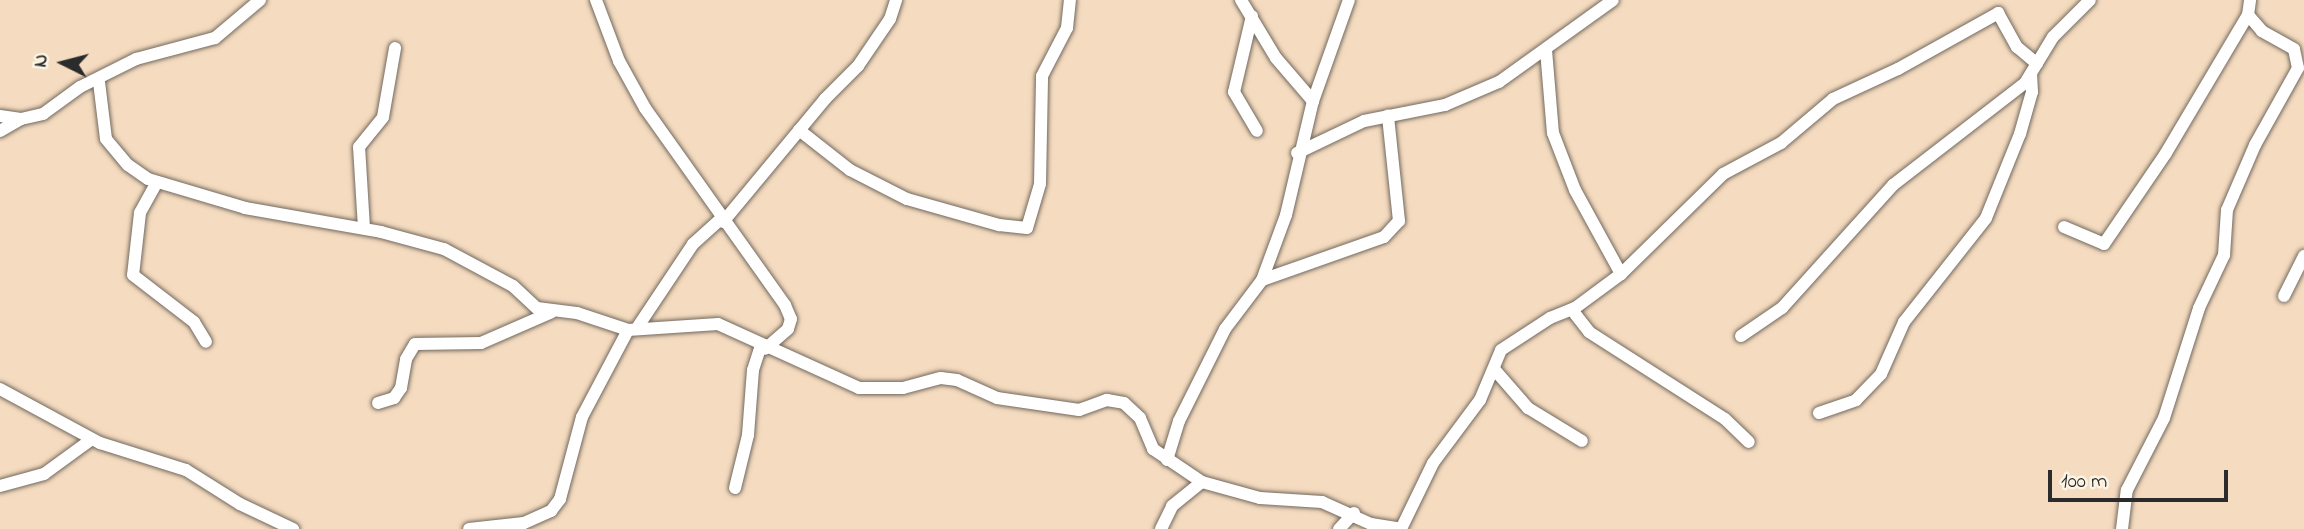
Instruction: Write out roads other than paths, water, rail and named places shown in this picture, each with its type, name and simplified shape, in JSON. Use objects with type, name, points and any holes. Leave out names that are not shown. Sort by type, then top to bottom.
[{"type":"street","points":[[0,131],[21,119],[43,114],[80,88],[99,82],[156,51],[215,38],[260,0]]},
{"type":"street","points":[[596,0],[619,61],[645,108],[791,319],[788,329],[763,348],[753,370],[748,435],[735,488]]},
{"type":"street","points":[[469,529],[524,523],[551,511],[560,499],[582,417],[633,329],[692,244],[722,220],[858,66],[890,19],[896,0]]},
{"type":"street","points":[[799,130],[850,170],[907,199],[999,225],[1027,228],[1040,184],[1042,76],[1067,28],[1070,0]]},
{"type":"street","points":[[1241,0],[1276,58],[1312,100]]},
{"type":"street","points":[[1167,460],[1179,421],[1225,329],[1262,280],[1286,215],[1297,153],[1312,100],[1349,0]]},
{"type":"street","points":[[1297,153],[1355,125],[1473,95],[1546,50],[1613,0]]},
{"type":"street","points":[[1819,413],[1856,400],[1881,374],[1904,322],[1986,218],[2020,134],[2032,92],[2034,69],[2017,47],[1989,0]]},
{"type":"street","points":[[1741,336],[1782,308],[1892,186],[2025,83],[2053,37],[2090,0]]},
{"type":"street","points":[[2064,227],[2104,244],[2166,153],[2248,15],[2250,0]]},
{"type":"street","points":[[378,403],[394,398],[401,387],[406,359],[415,344],[481,343],[552,313],[577,313],[633,329],[718,324],[763,348],[859,388],[903,388],[940,378],[957,380],[997,398],[1079,410],[1107,400],[1124,403],[1140,418],[1153,449],[1202,482],[1260,498],[1322,502],[1354,513],[1385,529],[1401,529],[1433,463],[1462,428],[1494,369],[1501,350],[1550,318],[1572,310],[1621,274],[1723,174],[1781,143],[1833,99],[1898,69],[1998,13]]},
{"type":"street","points":[[2122,529],[2127,490],[2164,418],[2199,308],[2224,255],[2227,210],[2255,145],[2291,87],[2298,68],[2301,53],[2262,31],[2248,15]]},
{"type":"street","points":[[1252,16],[1234,92],[1257,131]]},
{"type":"street","points":[[364,228],[359,146],[383,117],[395,48]]},
{"type":"street","points":[[1546,50],[1553,133],[1575,190],[1621,274]]},
{"type":"street","points":[[99,82],[106,139],[128,165],[157,182],[245,208],[364,228],[444,249],[552,313]]},
{"type":"street","points":[[0,116],[21,119]]},
{"type":"street","points":[[1262,280],[1384,237],[1399,221],[1388,117]]},
{"type":"street","points":[[157,182],[140,213],[133,275],[198,325],[206,342]]},
{"type":"street","points":[[2284,296],[2304,256]]},
{"type":"street","points":[[1572,310],[1589,332],[1725,419],[1749,442]]},
{"type":"street","points":[[1494,369],[1528,408],[1582,441]]},
{"type":"street","points":[[0,389],[92,439],[186,470],[240,504],[293,529]]},
{"type":"street","points":[[0,486],[44,474],[92,439]]},
{"type":"street","points":[[1161,529],[1172,506],[1202,482]]},
{"type":"street","points":[[1339,529],[1354,513]]}]
